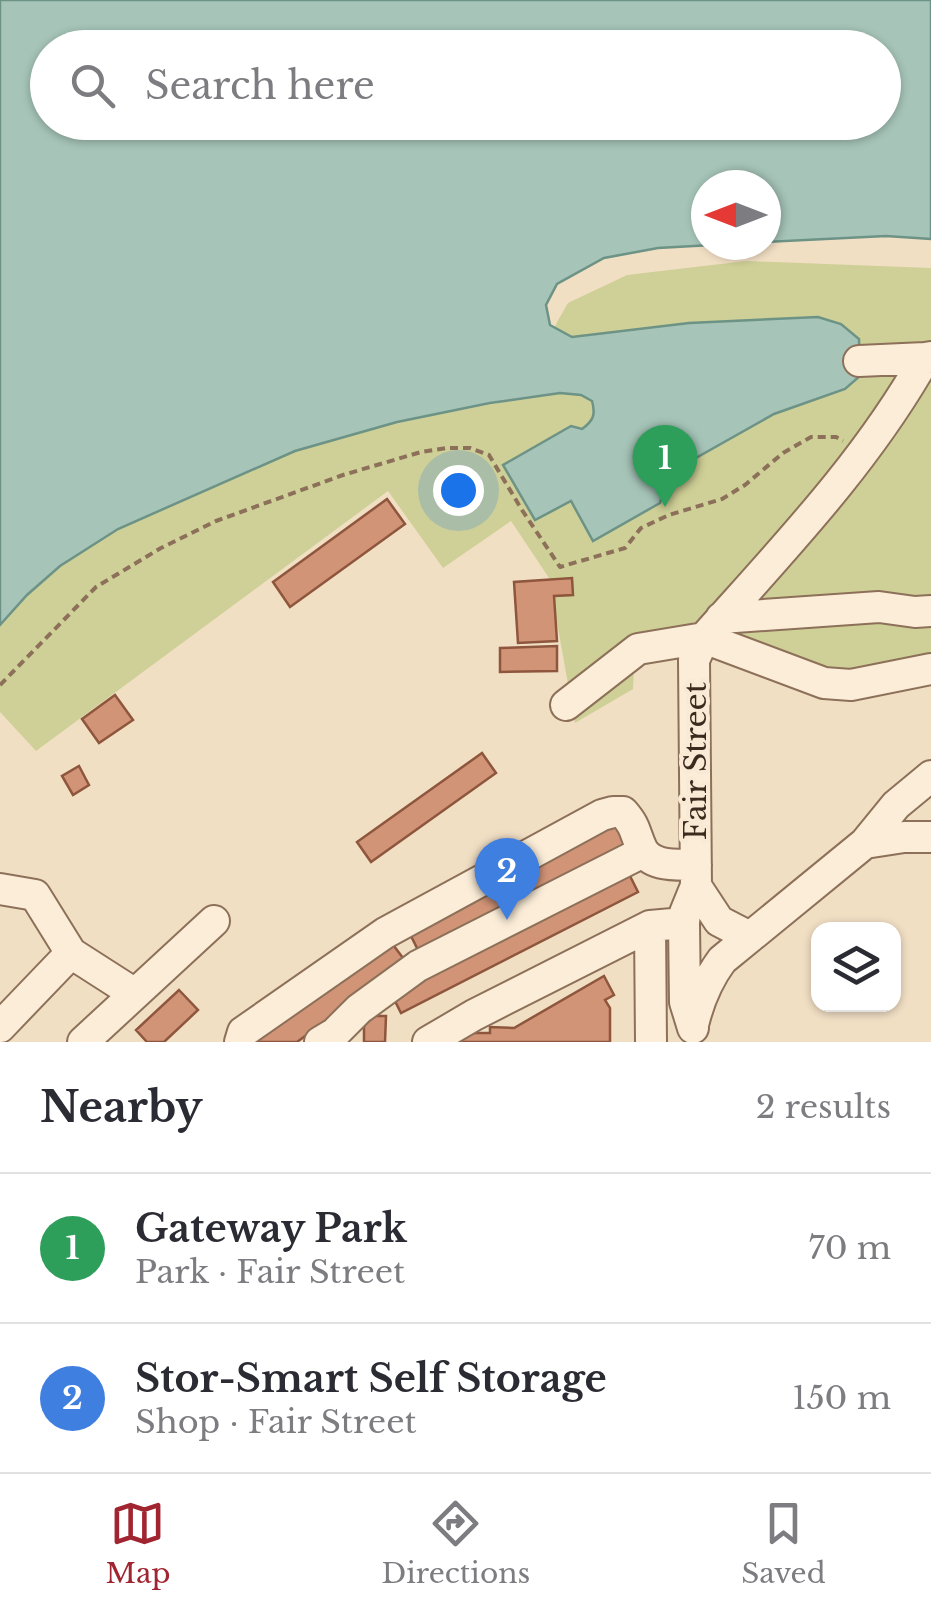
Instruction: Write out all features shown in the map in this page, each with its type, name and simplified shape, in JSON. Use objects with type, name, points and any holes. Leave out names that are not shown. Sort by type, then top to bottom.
[{"type":"street","points":[[859,361],[928,358]]},
{"type":"street","points":[[712,628],[864,453],[928,358]]},
{"type":"street","points":[[566,706],[638,648],[712,628],[878,608],[931,610]]},
{"type":"street","points":[[712,628],[824,683],[851,684],[931,669]]},
{"type":"street","name":"Fair Street","points":[[693,1035],[685,1002],[684,923],[696,875],[694,660],[712,628]]},
{"type":"street","points":[[240,1042],[244,1032],[395,927],[613,812],[622,812],[636,827],[643,852],[652,860],[696,875],[719,922],[750,937],[865,843],[896,806],[931,776]]},
{"type":"street","points":[[865,843],[931,836]]},
{"type":"street","points":[[320,1042],[418,966],[643,852]]},
{"type":"street","points":[[0,889],[35,895],[71,954],[135,994]]},
{"type":"street","points":[[83,1042],[214,921]]},
{"type":"street","points":[[428,1042],[650,926],[684,923]]},
{"type":"street","points":[[650,926],[651,1042]]},
{"type":"street","points":[[395,927],[418,966]]},
{"type":"street","name":"Fair Street","points":[[693,1035],[707,981],[722,960],[750,937]]},
{"type":"street","points":[[0,1027],[71,954]]},
{"type":"path","points":[[0,685],[96,587],[161,548],[216,521],[343,475],[421,452],[470,448],[488,455],[560,567],[625,548],[641,528],[722,499],[812,436],[836,437],[864,453]]},
{"type":"green space","points":[[746,261],[931,268],[931,669],[851,685],[714,626],[635,645],[633,689],[575,723],[549,578],[511,521],[443,568],[388,491],[36,751],[0,712],[0,625],[60,566],[118,530],[295,451],[397,422],[525,398],[568,303],[627,275]]},
{"type":"shaded area","points":[[0,0],[931,0],[931,239],[886,236],[781,241],[781,170],[691,170],[691,246],[604,258],[557,284],[546,305],[550,325],[572,337],[689,323],[818,317],[841,324],[859,339],[860,376],[845,389],[774,414],[680,467],[665,486],[660,503],[593,541],[571,501],[535,520],[503,465],[571,426],[582,429],[589,423],[594,410],[592,401],[581,395],[560,393],[397,422],[295,451],[118,529],[60,566],[0,625]]},
{"type":"building","points":[[387,499],[405,524],[290,607],[273,582]]},
{"type":"building","points":[[572,578],[573,595],[554,596],[557,641],[518,643],[514,582]]},
{"type":"building","points":[[557,646],[557,671],[500,672],[500,648]]},
{"type":"building","points":[[115,695],[133,720],[99,743],[82,719]]},
{"type":"building","points":[[482,753],[496,773],[371,862],[357,842]]},
{"type":"building","points":[[79,766],[89,785],[73,795],[62,776]]},
{"type":"building","points":[[614,823],[625,844],[418,950],[407,928]]},
{"type":"building","points":[[628,872],[638,892],[401,1013],[391,993]]},
{"type":"building","points":[[391,942],[406,962],[297,1042],[253,1042]]},
{"type":"building","points":[[604,976],[614,995],[605,1000],[610,1008],[610,1042],[460,1042],[460,1033],[490,1033],[490,1027],[514,1028]]},
{"type":"building","points":[[179,990],[198,1010],[164,1042],[147,1042],[136,1030]]},
{"type":"building","points":[[364,1016],[386,1016],[385,1042],[364,1042]]},
{"type":"place","name":"Gateway Park","points":[[665,507]]},
{"type":"place","name":"Stor-Smart Self Storage","points":[[507,920]]}]
